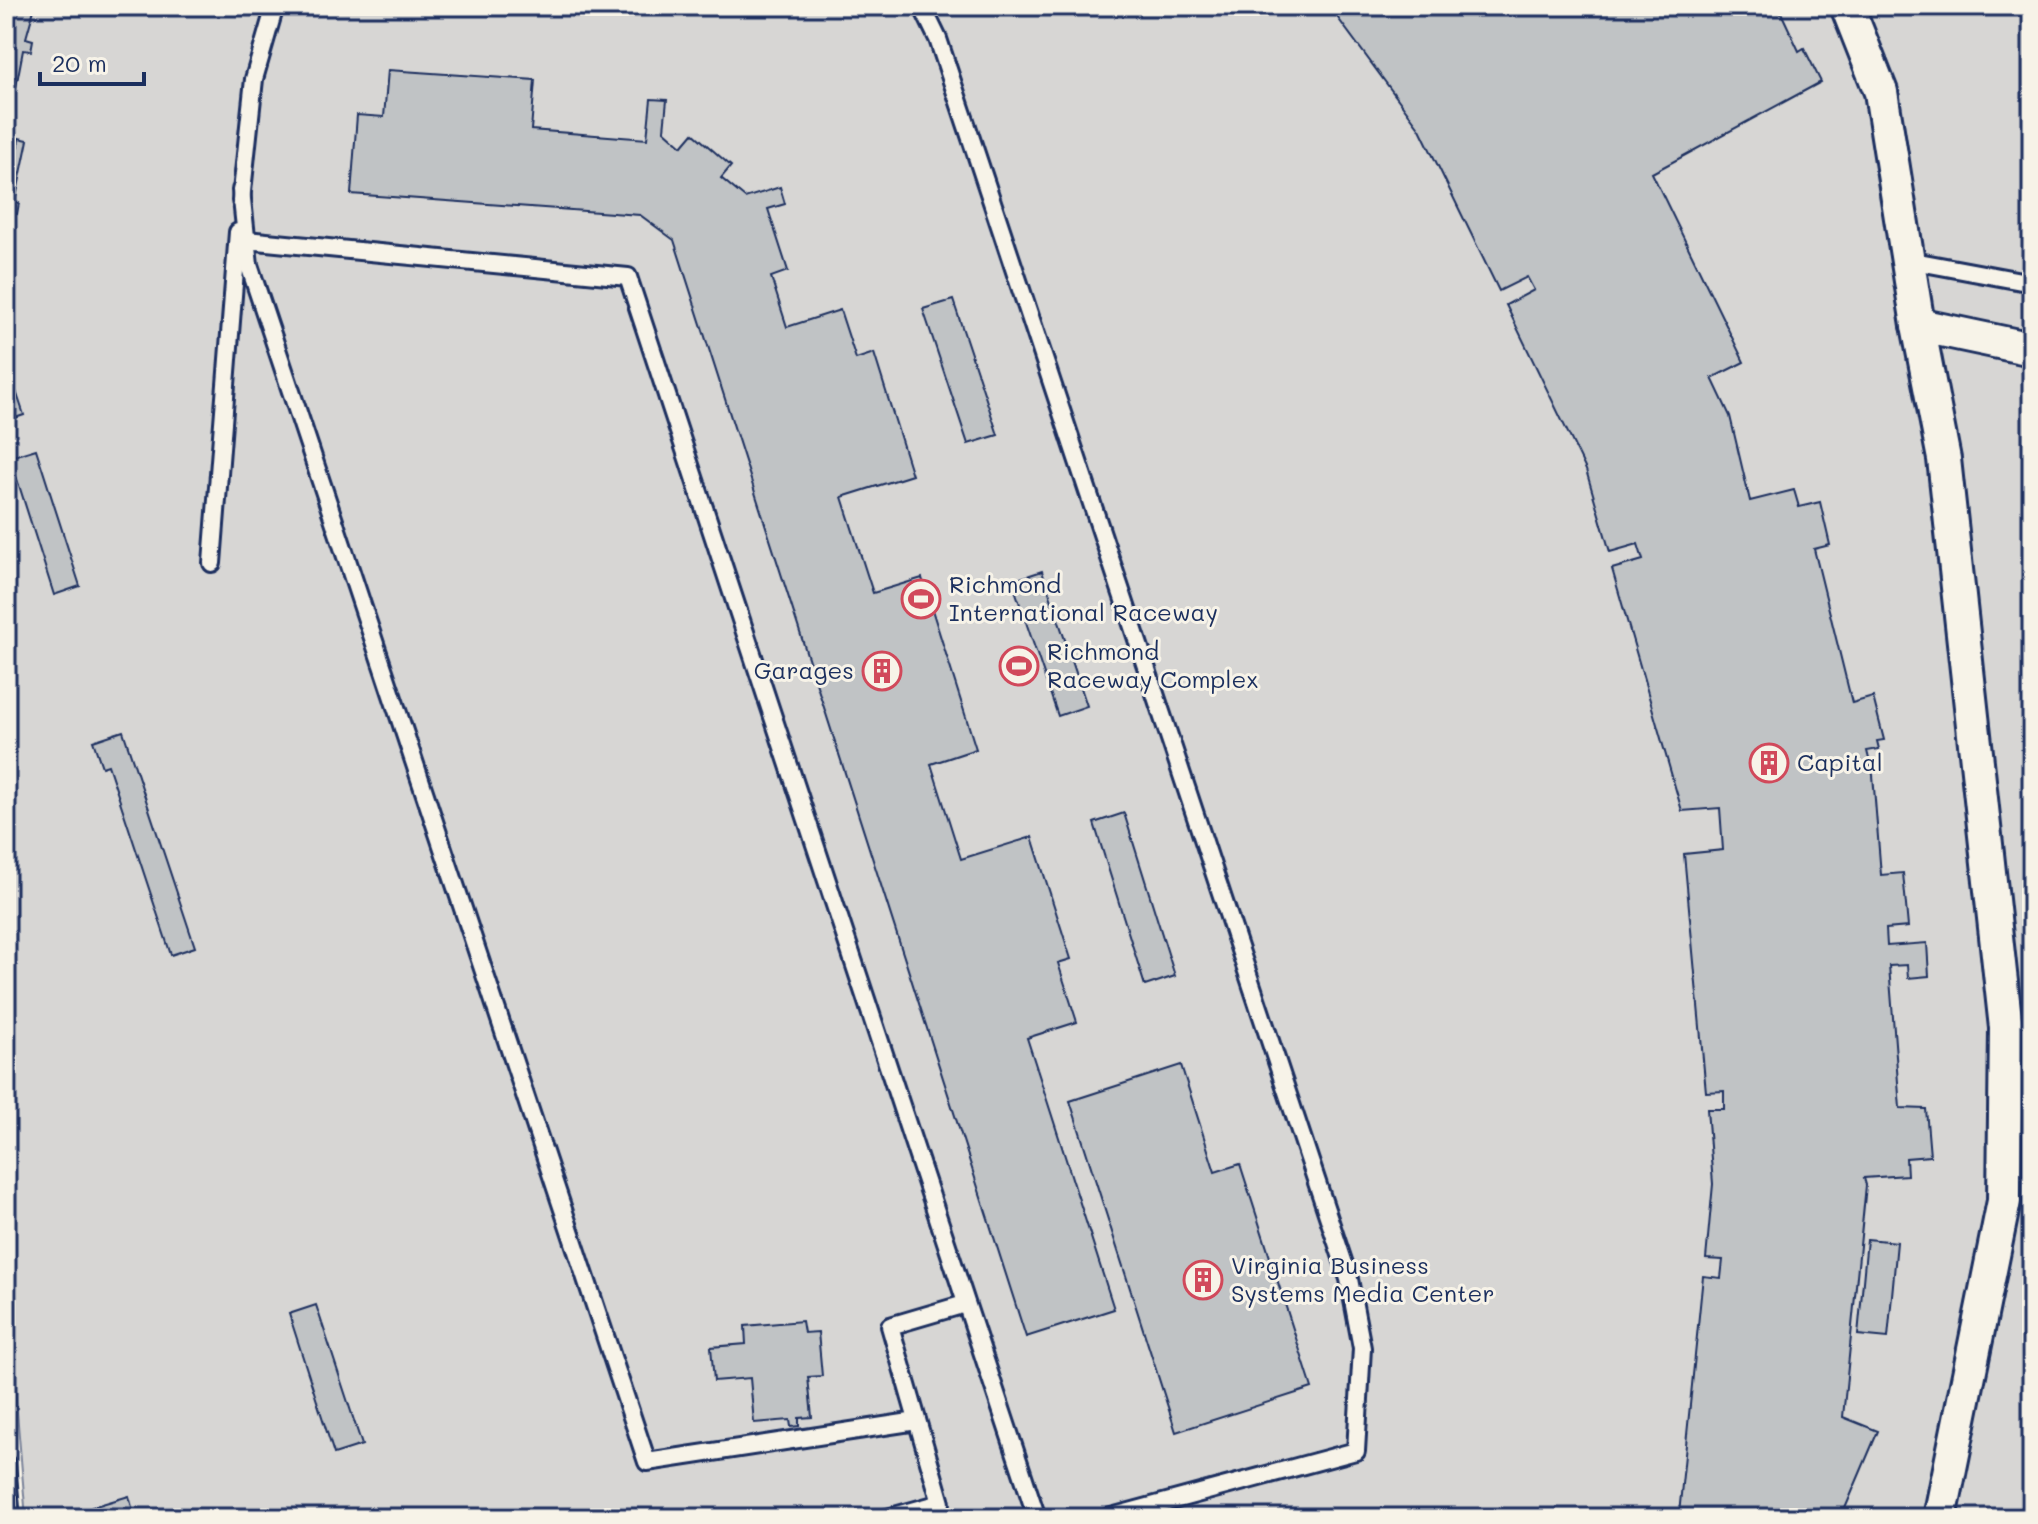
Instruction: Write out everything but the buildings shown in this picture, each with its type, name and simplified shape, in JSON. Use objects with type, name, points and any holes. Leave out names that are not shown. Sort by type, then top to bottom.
[{"type":"street","points":[[1847,6],[1881,92],[1918,325],[1944,459],[2006,1028],[2004,1201],[1940,1518]]},
{"type":"street","points":[[1918,325],[2032,349]]},
{"type":"lane","points":[[212,563],[241,190],[254,79],[275,6]]},
{"type":"lane","points":[[922,6],[938,39],[1349,1279],[1362,1348],[1356,1451],[1107,1518]]},
{"type":"lane","points":[[241,190],[249,265],[647,1462],[917,1421]]},
{"type":"lane","points":[[246,240],[628,277],[1037,1518]]},
{"type":"lane","points":[[1908,260],[2032,283]]},
{"type":"lane","points":[[887,1518],[941,1503],[890,1326],[965,1304]]},
{"type":"lane","points":[[6,1464],[11,1518]]},
{"type":"shaded area","name":"Richmond Raceway Complex","points":[[6,6],[2032,6],[2032,1518],[26,1518],[10,1330],[6,1327]]},
{"type":"place","name":"Richmond International Raceway","points":[[921,599]]},
{"type":"place","name":"Richmond Raceway Complex","points":[[1019,666]]},
{"type":"place","name":"Garages","points":[[882,671]]},
{"type":"place","name":"Capital","points":[[1769,763]]},
{"type":"place","name":"Virginia Business Systems Media Center","points":[[1203,1280]]}]
